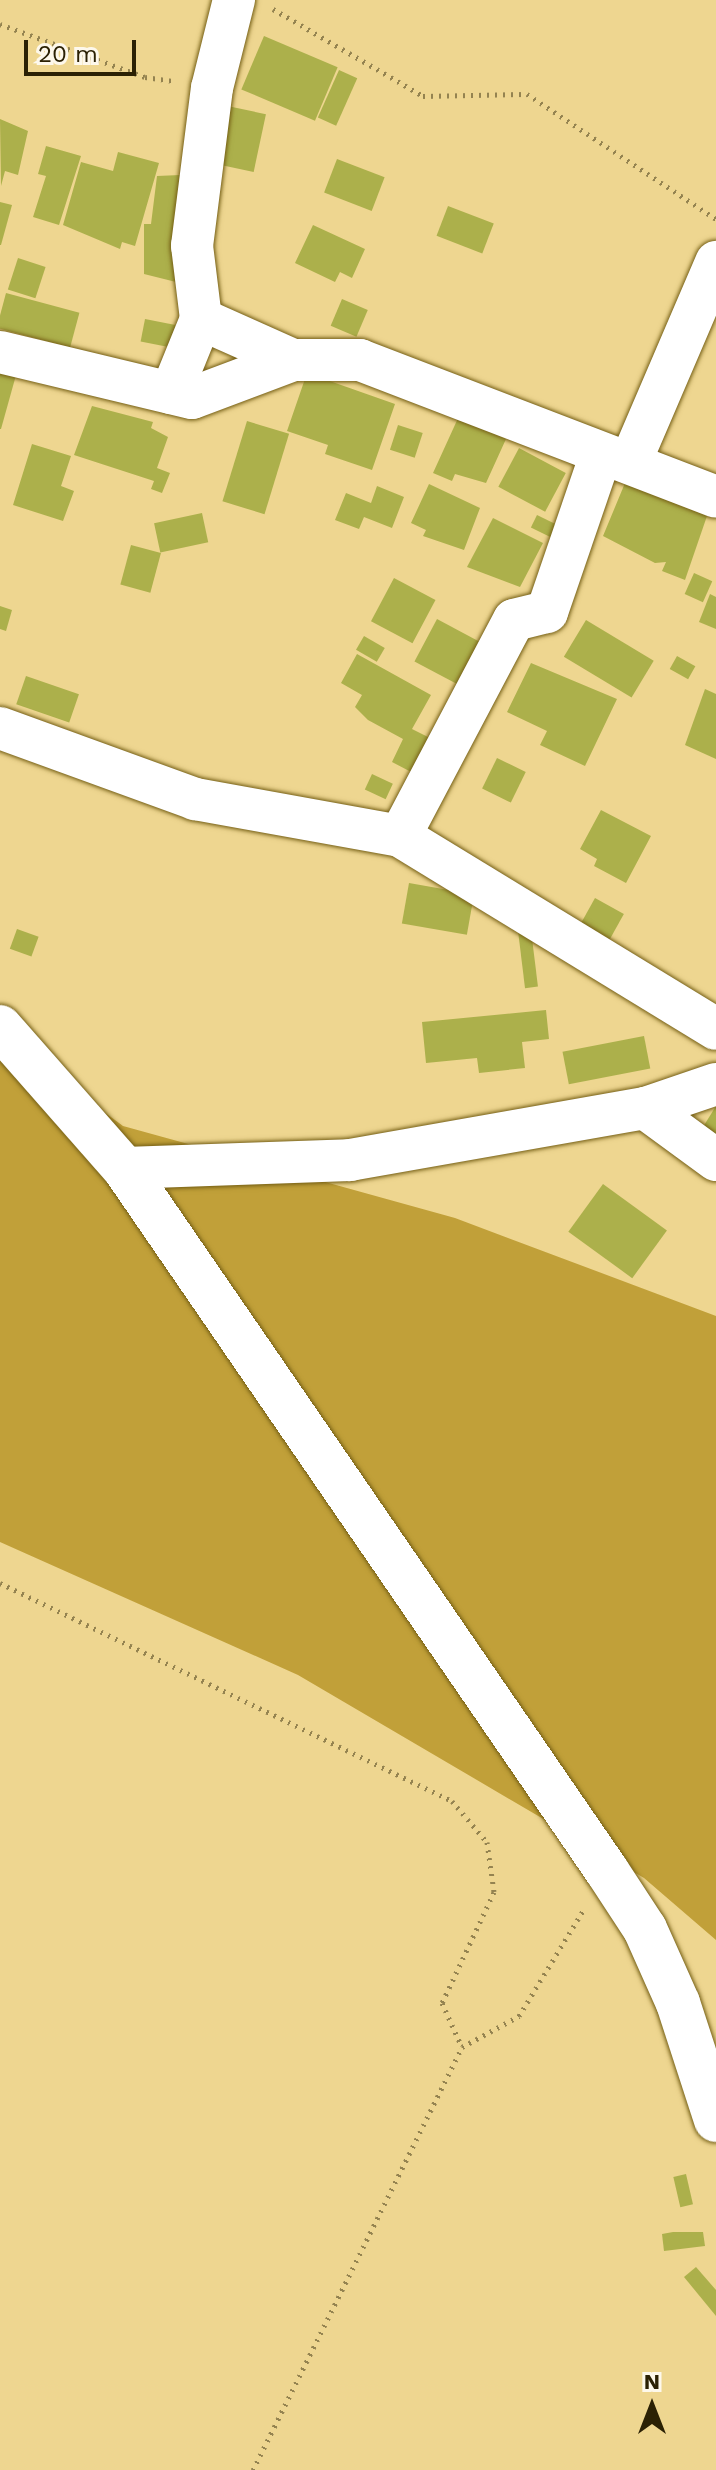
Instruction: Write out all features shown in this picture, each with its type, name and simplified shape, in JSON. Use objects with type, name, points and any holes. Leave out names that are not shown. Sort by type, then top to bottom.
[{"type":"street","points":[[171,393],[201,319],[192,246],[212,88],[234,0]]},
{"type":"street","points":[[400,836],[514,620],[547,612],[616,459],[716,262]]},
{"type":"street","points":[[201,319],[293,360]]},
{"type":"street","points":[[0,352],[192,398],[293,360],[360,360],[716,497]]},
{"type":"street","points":[[0,728],[195,799],[400,836],[716,1029]]},
{"type":"street","points":[[0,1027],[124,1168],[645,1929],[678,2003],[716,2120]]},
{"type":"street","points":[[124,1168],[350,1160],[645,1108],[716,1084]]},
{"type":"street","points":[[645,1108],[716,1160]]},
{"type":"path","points":[[258,0],[423,96],[527,94],[716,219]]},
{"type":"path","points":[[0,24],[145,77],[212,88]]},
{"type":"path","points":[[0,1583],[452,1801],[487,1842],[494,1892],[442,2003],[462,2047]]},
{"type":"path","points":[[253,2470],[462,2047],[519,2016],[607,1871]]},
{"type":"shaded area","points":[[0,1035],[123,1126],[455,1218],[716,1316],[716,1940],[644,1878],[298,1675],[0,1542]]},
{"type":"building","points":[[264,36],[338,67],[315,121],[241,89]]},
{"type":"building","points":[[339,70],[357,78],[336,126],[318,118]]},
{"type":"building","points":[[218,104],[266,114],[254,172],[206,162]]},
{"type":"building","points":[[0,119],[28,131],[18,175],[5,171],[1,186]]},
{"type":"building","points":[[46,146],[81,156],[59,225],[33,217],[46,176],[38,174]]},
{"type":"building","points":[[118,152],[159,163],[135,246],[122,242],[120,249],[63,225],[81,162],[113,171]]},
{"type":"building","points":[[337,159],[385,177],[372,211],[324,193]]},
{"type":"building","points":[[180,175],[180,283],[144,274],[144,224],[151,224],[157,176]]},
{"type":"building","points":[[0,202],[12,205],[1,245],[0,245]]},
{"type":"building","points":[[448,206],[494,224],[482,253],[437,236]]},
{"type":"building","points":[[313,225],[365,249],[352,278],[340,272],[335,282],[295,263]]},
{"type":"building","points":[[18,258],[46,267],[35,298],[8,289]]},
{"type":"building","points":[[6,293],[79,313],[70,347],[0,329]]},
{"type":"building","points":[[342,299],[368,310],[356,337],[331,326]]},
{"type":"building","points":[[145,319],[175,325],[171,347],[141,342]]},
{"type":"building","points":[[0,363],[18,368],[1,429],[0,429]]},
{"type":"building","points":[[307,373],[395,404],[372,470],[325,454],[328,445],[287,431]]},
{"type":"building","points":[[92,406],[153,422],[151,428],[168,437],[157,468],[170,473],[162,493],[151,489],[154,481],[74,455]]},
{"type":"building","points":[[459,416],[506,439],[486,483],[455,474],[452,481],[433,473]]},
{"type":"building","points":[[247,421],[289,434],[265,514],[222,501]]},
{"type":"building","points":[[398,425],[423,433],[415,458],[390,450]]},
{"type":"building","points":[[32,444],[71,456],[61,486],[74,491],[63,521],[13,505]]},
{"type":"building","points":[[519,448],[566,473],[545,512],[498,487]]},
{"type":"building","points":[[625,483],[707,516],[685,580],[662,571],[666,562],[655,563],[603,536]]},
{"type":"building","points":[[429,484],[480,508],[464,550],[423,536],[426,530],[411,523]]},
{"type":"building","points":[[377,486],[404,497],[392,528],[364,517],[359,529],[335,520],[346,493],[371,503]]},
{"type":"building","points":[[202,513],[208,542],[160,553],[154,523]]},
{"type":"building","points":[[537,515],[559,526],[553,539],[531,528]]},
{"type":"building","points":[[493,518],[543,543],[520,587],[467,567]]},
{"type":"building","points":[[131,545],[161,553],[150,593],[120,585]]},
{"type":"building","points":[[694,573],[712,581],[703,602],[685,594]]},
{"type":"building","points":[[394,578],[435,600],[412,643],[371,621]]},
{"type":"building","points":[[710,594],[716,597],[716,629],[699,622]]},
{"type":"building","points":[[0,606],[12,610],[6,631],[0,629]]},
{"type":"building","points":[[437,619],[484,644],[461,686],[414,661]]},
{"type":"building","points":[[586,620],[654,661],[632,698],[564,657]]},
{"type":"building","points":[[364,636],[385,648],[377,662],[356,650]]},
{"type":"building","points":[[357,654],[431,695],[412,729],[432,739],[415,774],[392,762],[403,739],[368,720],[355,707],[362,695],[341,683]]},
{"type":"building","points":[[677,656],[695,666],[688,679],[670,669]]},
{"type":"building","points":[[531,663],[617,699],[585,766],[540,745],[547,731],[507,712]]},
{"type":"building","points":[[26,676],[79,694],[69,723],[16,704]]},
{"type":"building","points":[[705,689],[716,694],[716,759],[685,745]]},
{"type":"building","points":[[497,758],[526,772],[511,803],[482,789]]},
{"type":"building","points":[[372,774],[393,784],[386,799],[365,789]]},
{"type":"building","points":[[601,810],[651,836],[626,883],[594,866],[597,859],[580,849]]},
{"type":"building","points":[[409,883],[474,894],[467,935],[402,923]]},
{"type":"building","points":[[595,898],[624,914],[609,941],[580,925]]},
{"type":"building","points":[[17,929],[39,937],[31,957],[10,949]]},
{"type":"building","points":[[531,930],[538,987],[525,988],[518,932]]},
{"type":"building","points":[[546,1010],[549,1039],[522,1042],[525,1068],[479,1073],[477,1058],[426,1063],[422,1022]]},
{"type":"building","points":[[644,1036],[650,1068],[569,1084],[563,1052]]},
{"type":"building","points":[[716,1106],[716,1135],[703,1127]]},
{"type":"building","points":[[603,1184],[667,1230],[632,1278],[568,1232]]},
{"type":"building","points":[[686,2174],[693,2204],[680,2207],[673,2177]]},
{"type":"building","points":[[703,2232],[705,2246],[664,2251],[662,2234]]},
{"type":"building","points":[[696,2267],[716,2290],[716,2316],[684,2277]]}]
